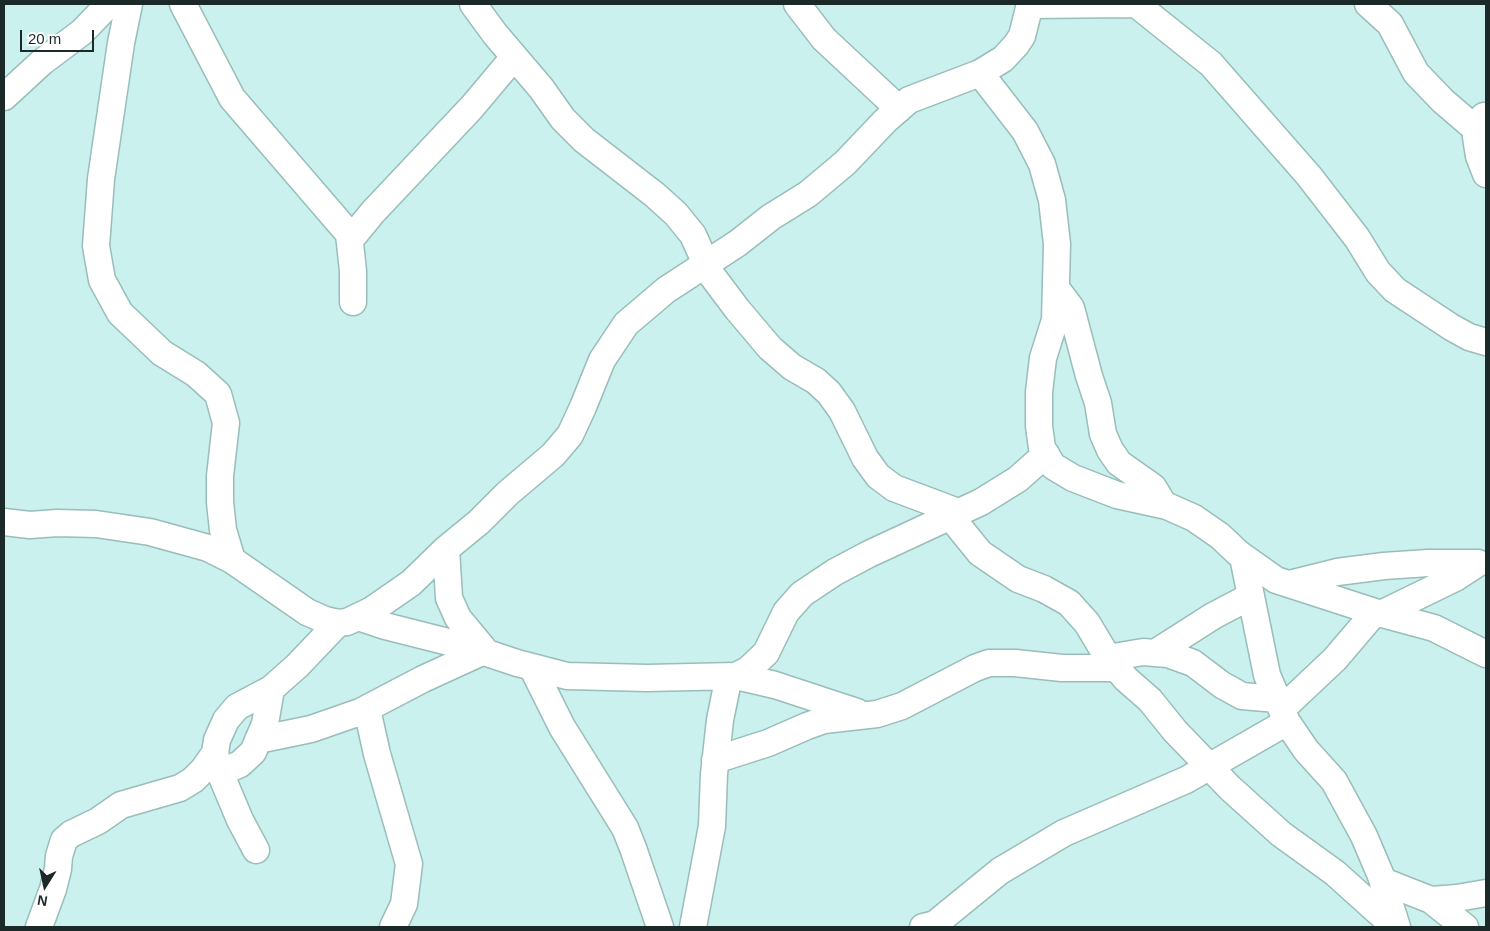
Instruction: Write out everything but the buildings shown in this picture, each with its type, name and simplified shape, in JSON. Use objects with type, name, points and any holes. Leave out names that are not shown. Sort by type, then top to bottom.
[{"type":"street","points":[[4,97],[42,62],[82,32],[109,4]]},
{"type":"street","points":[[129,4],[121,43],[101,179],[96,246],[102,280],[120,313],[162,353],[196,374],[218,394],[226,423],[220,476],[220,502],[223,530],[232,560]]},
{"type":"street","points":[[183,4],[232,98],[349,234],[354,271],[352,302]]},
{"type":"street","points":[[473,4],[541,88],[563,119],[584,140],[655,195],[676,214],[693,235],[703,254],[705,265],[737,309],[770,348],[792,367],[816,381],[829,393],[842,411],[865,458],[878,476],[894,488],[954,514],[980,553],[1018,579],[1044,589],[1069,603],[1087,623],[1112,663],[1126,679],[1150,700],[1176,731],[1230,788],[1282,834],[1335,873],[1396,927]]},
{"type":"street","points":[[797,4],[824,38],[899,109]]},
{"type":"street","points":[[256,850],[240,820],[217,762],[217,740],[226,720],[237,707],[271,689],[348,620],[372,610],[411,583],[508,493],[553,455],[570,434],[602,360],[626,324],[666,290],[738,243],[771,217],[808,194],[845,163],[886,120],[909,100],[980,73],[1002,59],[1022,36],[1030,4],[1136,4],[1210,64],[1309,176],[1357,238],[1378,272],[1395,290],[1450,327],[1469,337],[1486,342]]},
{"type":"street","points":[[1368,4],[1390,24],[1416,73],[1443,101],[1482,123],[1476,137],[1479,156],[1486,174]]},
{"type":"street","points":[[350,240],[373,212],[472,107],[514,57]]},
{"type":"street","points":[[980,73],[1025,131],[1042,164],[1053,208],[1057,244],[1055,320],[1043,358],[1038,426],[1042,448],[1054,466],[1073,478],[1117,495],[1164,505],[1194,518],[1276,580],[1378,613],[1434,628],[1486,654]]},
{"type":"street","points":[[1056,288],[1071,308],[1098,402],[1103,434],[1110,450],[1119,463],[1153,487],[1164,505]]},
{"type":"street","points":[[732,676],[748,670],[766,653],[786,612],[802,594],[835,572],[981,502],[1018,479],[1046,454]]},
{"type":"street","points":[[4,522],[30,525],[57,523],[96,524],[150,532],[208,548],[232,560],[307,612],[385,626],[567,676],[647,678],[732,676],[775,685],[865,715]]},
{"type":"street","points":[[446,549],[449,598],[458,618],[485,652]]},
{"type":"street","points":[[1243,556],[1267,675],[1282,710],[1306,750],[1334,781],[1364,836],[1384,884],[1396,927]]},
{"type":"street","points":[[1289,584],[1337,572],[1384,566],[1482,560]]},
{"type":"street","points":[[923,927],[935,924],[1000,871],[1064,833],[1186,780],[1210,766],[1282,710],[1335,659],[1378,613],[1455,578],[1482,560]]},
{"type":"street","points":[[1154,653],[1213,616],[1251,596]]},
{"type":"street","points":[[258,740],[311,729],[367,709],[423,679],[485,652]]},
{"type":"street","points":[[715,760],[768,743],[824,720],[877,714],[902,706],[967,672],[989,663],[1015,663],[1062,668],[1112,663],[1143,652],[1168,654],[1193,663],[1222,685],[1242,696],[1282,710]]},
{"type":"street","points":[[532,667],[562,727],[625,828],[660,927]]},
{"type":"street","points":[[693,927],[712,826],[715,760],[720,720],[732,676]]},
{"type":"street","points":[[217,762],[231,768],[240,764],[253,752],[265,724],[271,689]]},
{"type":"street","points":[[367,709],[377,754],[409,864],[404,904],[393,927]]},
{"type":"street","points":[[39,927],[53,889],[58,869],[58,856],[64,840],[71,834],[98,821],[121,805],[180,788],[217,762]]},
{"type":"street","points":[[1307,852],[1331,858],[1384,884],[1431,900],[1465,927]]},
{"type":"street","points":[[1431,900],[1486,893]]}]
